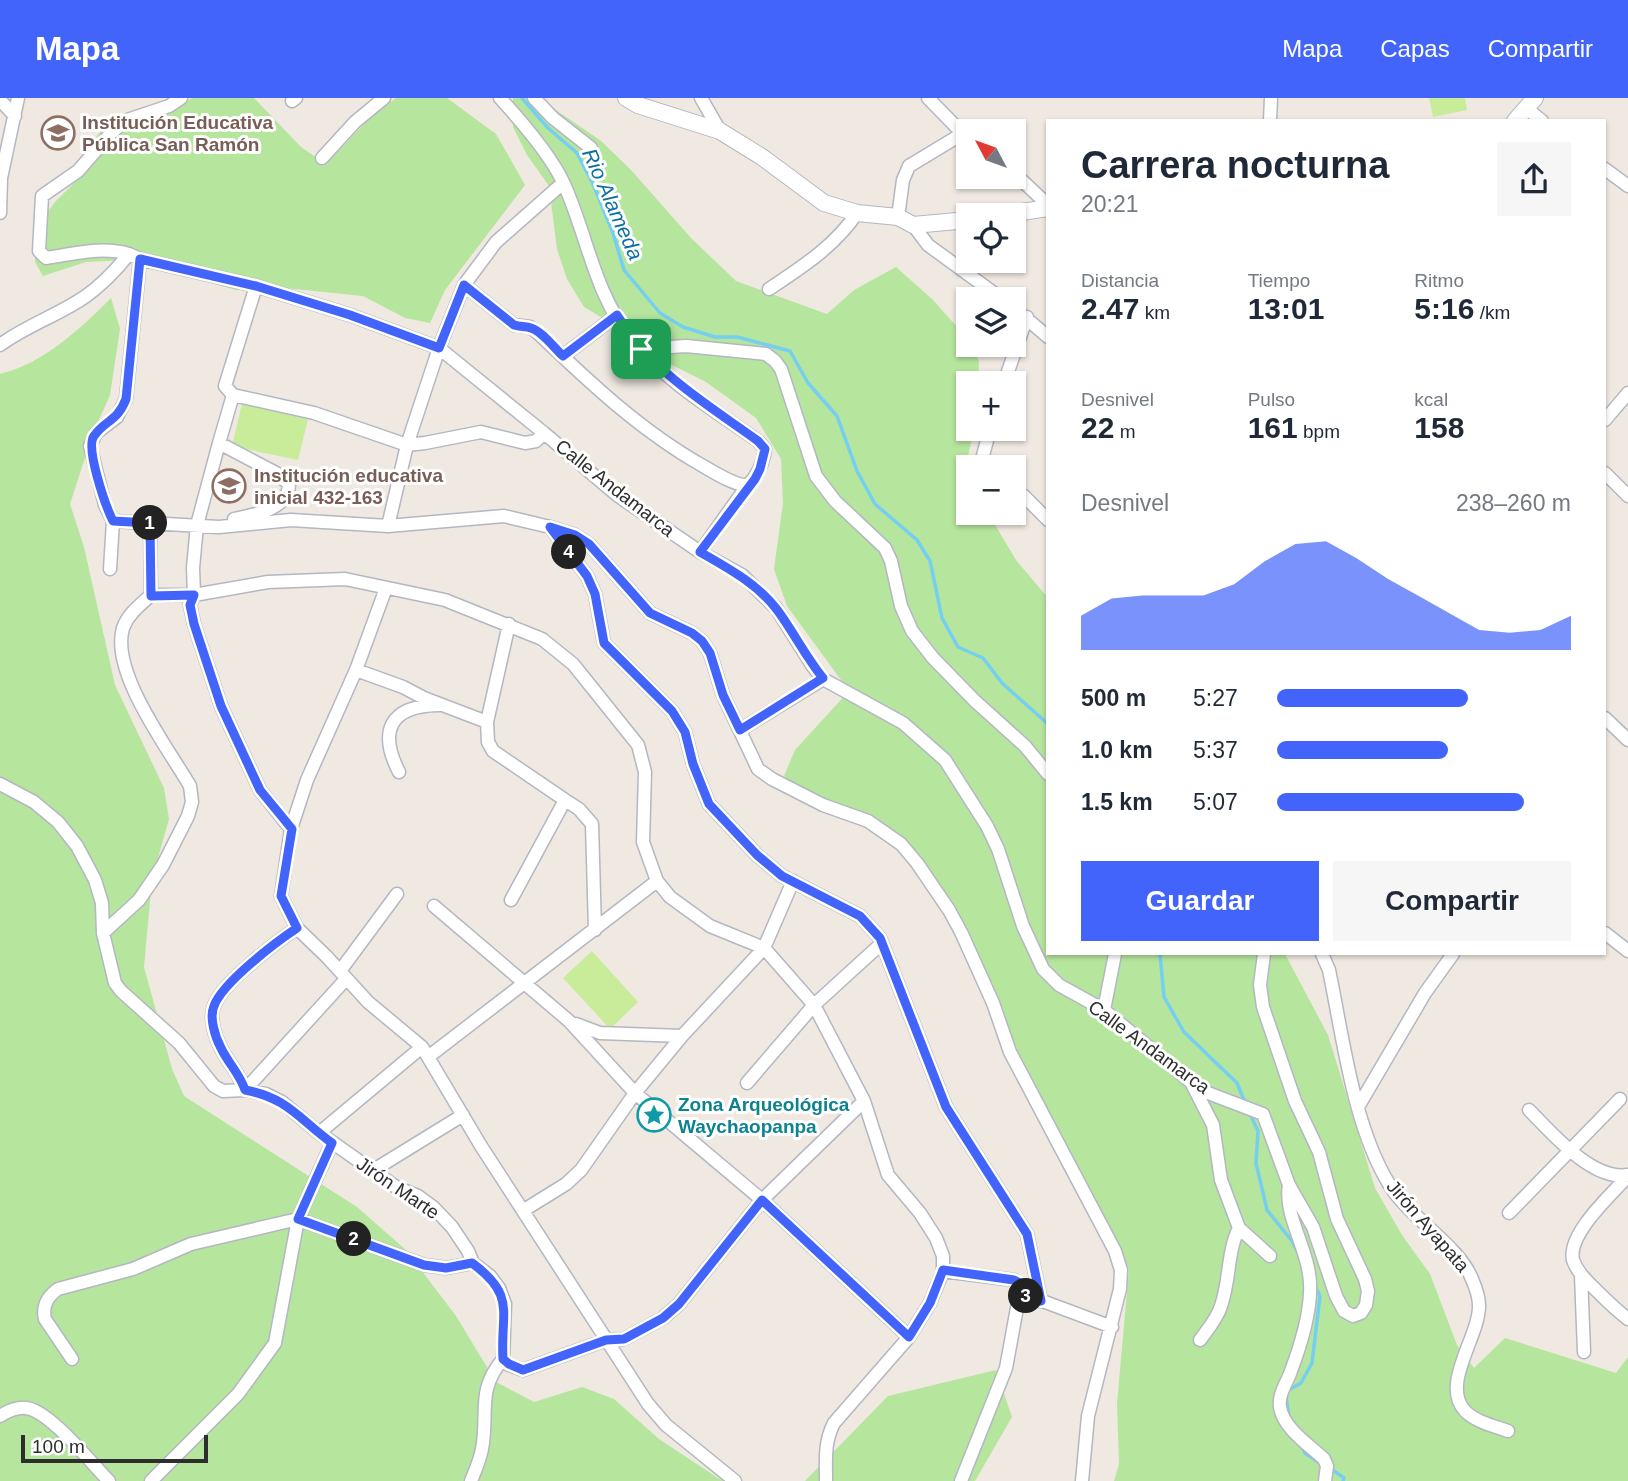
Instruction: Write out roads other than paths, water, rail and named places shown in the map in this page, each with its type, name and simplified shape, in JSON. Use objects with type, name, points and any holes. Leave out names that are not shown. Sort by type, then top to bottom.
[{"type":"street","points":[[0,213],[1,180],[18,98]]},
{"type":"street","name":"Calle Andamarca","points":[[181,98],[169,106],[127,120],[111,132],[78,171],[42,196],[39,251],[42,256],[46,258],[115,250],[256,286],[350,315],[439,348],[617,495],[700,552],[741,575],[776,608],[823,678],[903,723],[945,760],[987,826],[998,849],[1023,926],[1043,969],[1059,985],[1104,1010],[1192,1083],[1208,1093],[1263,1114],[1289,1185],[1313,1227],[1336,1296],[1344,1311],[1353,1316],[1361,1313],[1366,1305],[1368,1291],[1338,1219],[1319,1152],[1295,1101],[1263,1007],[1260,985],[1264,955]]},
{"type":"street","points":[[322,158],[355,122],[384,98]]},
{"type":"street","points":[[500,98],[538,145],[563,183],[599,287],[629,336],[657,367],[758,441],[765,449],[760,469],[700,552]]},
{"type":"street","points":[[534,98],[591,148]]},
{"type":"street","points":[[626,98],[638,105],[720,131],[824,203],[857,213],[898,217],[913,225],[928,245],[986,287]]},
{"type":"street","points":[[701,98],[720,131]]},
{"type":"street","points":[[1270,119],[1271,98]]},
{"type":"street","points":[[933,99],[956,126]]},
{"type":"street","points":[[0,100],[15,116]]},
{"type":"street","points":[[898,217],[903,180],[909,166],[956,141]]},
{"type":"street","points":[[1606,170],[1628,186]]},
{"type":"street","points":[[388,526],[407,445],[439,348],[464,285],[496,242],[563,183]]},
{"type":"street","points":[[1026,185],[1046,204]]},
{"type":"street","points":[[1026,210],[1046,206]]},
{"type":"street","points":[[769,289],[809,263],[844,232],[857,213]]},
{"type":"street","points":[[913,225],[956,221]]},
{"type":"street","points":[[0,345],[16,333],[85,297],[134,256]]},
{"type":"street","points":[[110,569],[113,521],[105,505],[90,446],[96,433],[117,417],[126,399],[134,256]]},
{"type":"street","points":[[464,285],[514,325],[521,328],[530,327],[538,332],[647,431],[734,484],[747,486]]},
{"type":"street","points":[[256,286],[225,386],[233,395],[314,413],[407,445],[481,432],[525,443],[536,441],[544,433]]},
{"type":"street","points":[[563,356],[617,315]]},
{"type":"street","points":[[1007,371],[1027,317],[1046,335]]},
{"type":"street","points":[[641,349],[686,346],[766,354],[775,361],[781,369],[816,476],[835,501],[885,548],[891,561],[901,606],[912,631],[933,658],[1025,746],[1046,772]]},
{"type":"street","points":[[1606,419],[1628,393]]},
{"type":"street","points":[[233,395],[197,525],[193,569],[194,595],[190,605],[221,706],[260,790],[292,829]]},
{"type":"street","points":[[197,525],[250,516],[282,503],[289,492],[289,484],[276,473],[219,443]]},
{"type":"street","points":[[1606,474],[1628,496]]},
{"type":"street","points":[[1026,498],[1046,518]]},
{"type":"street","points":[[113,521],[219,527],[291,520],[388,526],[504,516],[575,535],[589,544],[650,613],[692,633],[702,641],[710,653],[723,695],[758,769],[823,805],[868,821],[901,844],[949,910],[974,958],[1010,1052],[1115,1251],[1121,1270],[1120,1289],[1088,1416],[1082,1481]]},
{"type":"street","points":[[150,523],[151,596]]},
{"type":"street","points":[[550,527],[587,576],[595,594],[604,643],[672,711],[685,732],[693,764],[709,804],[757,855],[782,876],[818,897],[833,901],[860,916],[882,943],[946,1107],[1027,1234],[1041,1301]]},
{"type":"street","points":[[103,933],[139,900],[168,855],[188,816],[192,802],[190,786],[128,678],[121,649],[124,626],[131,613],[151,596],[194,595],[268,582],[345,579],[445,600],[542,639],[573,664],[638,745],[645,772],[643,842],[657,881],[670,897],[710,926],[764,947],[814,1005],[864,1101],[888,1175],[920,1213],[936,1238],[943,1256],[943,1270],[930,1303],[909,1337],[834,1423],[825,1450],[826,1481]]},
{"type":"street","points":[[386,588],[356,670],[307,780],[292,829],[281,896],[297,928],[368,1002],[425,1052],[648,1404],[666,1424],[732,1480]]},
{"type":"street","points":[[509,624],[487,722],[488,742],[493,751],[579,809],[592,824],[595,930]]},
{"type":"street","points":[[356,670],[487,722]]},
{"type":"street","points":[[740,730],[823,678]]},
{"type":"street","points":[[399,772],[388,743],[388,732],[393,722],[415,707],[442,705]]},
{"type":"street","points":[[1606,721],[1628,739]]},
{"type":"street","name":"Jirón Marte","points":[[0,784],[34,802],[58,822],[77,846],[95,880],[102,903],[103,933],[111,973],[121,991],[179,1043],[214,1086],[223,1091],[245,1090],[266,1094],[282,1102],[332,1143],[372,1171],[433,1207],[452,1227],[468,1251],[472,1263],[490,1276],[499,1288],[505,1304],[503,1359]]},
{"type":"street","points":[[511,900],[565,800]]},
{"type":"street","points":[[319,1133],[425,1052],[526,984],[657,881]]},
{"type":"street","points":[[524,1210],[566,1184],[581,1170],[635,1093],[682,1036],[764,947],[793,881]]},
{"type":"street","points":[[297,928],[273,944],[221,993],[214,1004],[212,1013],[221,1049],[240,1076],[245,1090],[343,975],[397,894]]},
{"type":"street","points":[[434,906],[569,1020],[635,1093],[762,1200],[909,1337]]},
{"type":"street","points":[[1606,934],[1628,951]]},
{"type":"street","points":[[747,1083],[814,1005],[882,943]]},
{"type":"street","points":[[1104,1010],[1115,955]]},
{"type":"street","name":"Jirón Ayapata","points":[[1322,955],[1329,970],[1358,1107],[1374,1155],[1390,1186],[1425,1226],[1462,1261],[1472,1279],[1479,1304],[1476,1326],[1457,1382],[1458,1398],[1465,1411],[1485,1423],[1508,1431]]},
{"type":"street","points":[[1358,1107],[1425,993],[1452,955]]},
{"type":"street","points":[[569,1020],[585,1029],[600,1033],[682,1036]]},
{"type":"street","points":[[1192,1083],[1213,1125],[1221,1180],[1239,1228],[1270,1256]]},
{"type":"street","points":[[1509,1213],[1620,1099]]},
{"type":"street","points":[[471,1481],[482,1450],[488,1379],[503,1359],[523,1370],[606,1340],[624,1339],[663,1318],[679,1304],[762,1200],[864,1101]]},
{"type":"street","points":[[1529,1110],[1569,1150],[1608,1174],[1628,1175]]},
{"type":"street","points":[[372,1171],[463,1115]]},
{"type":"street","points":[[150,1481],[238,1394],[275,1343],[298,1219],[332,1143]]},
{"type":"street","points":[[1628,1175],[1582,1229],[1573,1245],[1573,1259],[1581,1275],[1628,1319]]},
{"type":"street","points":[[1289,1185],[1286,1198],[1288,1209],[1303,1246],[1311,1293],[1302,1338],[1280,1396],[1280,1407],[1288,1425],[1324,1459],[1327,1466],[1325,1481]]},
{"type":"street","points":[[72,1359],[50,1328],[43,1311],[51,1294],[58,1289],[133,1269],[191,1244],[298,1219],[424,1265],[446,1268],[472,1263]]},
{"type":"street","points":[[1200,1340],[1216,1318],[1222,1304],[1233,1239],[1239,1228]]},
{"type":"street","points":[[943,1270],[1020,1283],[1006,1368],[961,1481]]},
{"type":"street","points":[[1581,1275],[1584,1352]]},
{"type":"street","points":[[1020,1293],[1112,1327]]},
{"type":"street","points":[[0,1416],[12,1409],[36,1410],[65,1434],[109,1481]]},
{"type":"waterway","name":"Rio Alameda","points":[[522,98],[548,128],[577,153],[613,233],[624,270],[660,313],[683,327],[715,337],[737,337],[790,351],[808,383],[837,416],[857,471],[875,504],[917,540],[930,561],[942,618],[958,647],[983,658],[1002,683],[1046,722]]},
{"type":"waterway","name":"Rio Alameda","points":[[1160,955],[1164,997],[1184,1032],[1237,1083],[1246,1105]]},
{"type":"waterway","name":"Rio Alameda","points":[[1249,1112],[1258,1131],[1256,1163],[1267,1210],[1297,1251]]},
{"type":"waterway","name":"Rio Alameda","points":[[1289,1390],[1301,1383],[1312,1363],[1320,1296],[1315,1286]]},
{"type":"waterway","name":"Rio Alameda","points":[[1286,1397],[1289,1417]]},
{"type":"waterway","name":"Rio Alameda","points":[[1302,1446],[1305,1453],[1324,1466]]},
{"type":"waterway","name":"Rio Alameda","points":[[1331,1469],[1344,1478],[1343,1481]]},
{"type":"place","name":"Institución Educativa Pública San Ramón","points":[[58,133]]},
{"type":"place","name":"Institución educativa inicial 432-163","points":[[229,486]]},
{"type":"place","name":"Zona Arqueológica Waychaopanpa","points":[[654,1115]]}]
